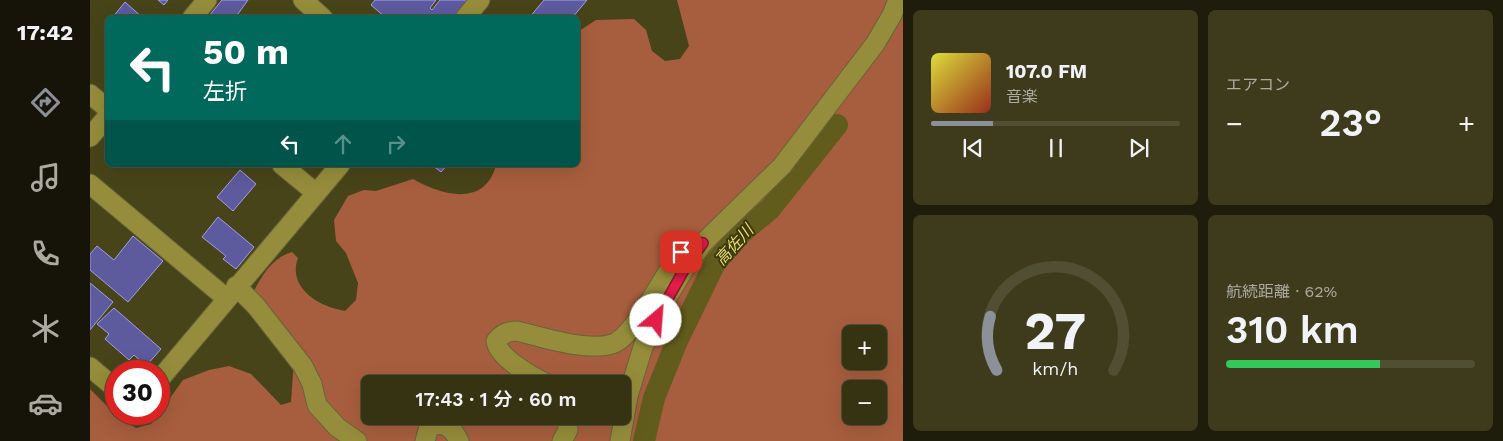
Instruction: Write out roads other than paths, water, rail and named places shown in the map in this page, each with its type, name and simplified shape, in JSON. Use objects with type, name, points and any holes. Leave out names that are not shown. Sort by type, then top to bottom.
[{"type":"street","points":[[194,15],[206,0]]},
{"type":"street","points":[[303,0],[320,15]]},
{"type":"street","points":[[468,15],[480,0]]},
{"type":"street","points":[[620,441],[628,396],[643,347],[662,306],[703,243],[782,166],[875,44],[892,16],[898,0]]},
{"type":"street","points":[[90,94],[105,106]]},
{"type":"street","points":[[90,137],[105,120]]},
{"type":"street","points":[[284,167],[316,193]]},
{"type":"street","points":[[170,367],[338,167]]},
{"type":"street","points":[[90,184],[231,292],[256,306],[303,366],[312,384],[317,405],[337,427],[357,441]]},
{"type":"street","points":[[529,375],[500,350],[496,341],[498,337],[509,331],[517,331],[571,343],[593,346],[612,344],[630,330],[659,284],[689,243],[696,241],[703,243]]},
{"type":"street","points":[[90,366],[105,379]]},
{"type":"street","points":[[425,441],[429,428],[439,424],[445,425],[455,432],[459,441]]},
{"type":"street","points":[[562,441],[568,430],[567,425]]},
{"type":"waterway","name":"高佐川","points":[[644,441],[654,398],[677,341],[715,263],[741,233],[770,209],[837,125]]}]
